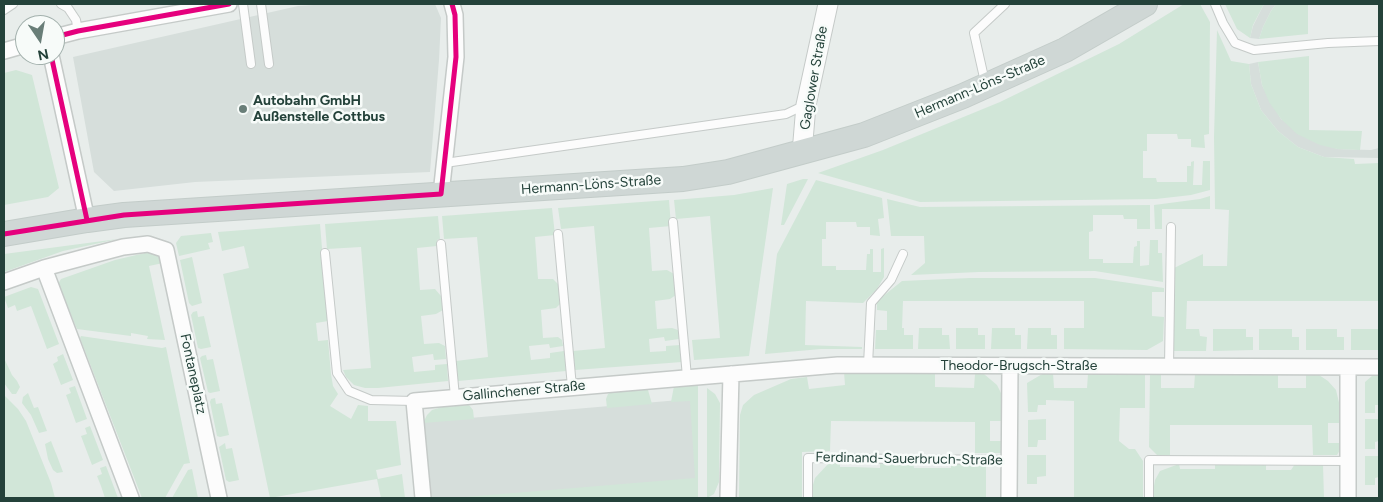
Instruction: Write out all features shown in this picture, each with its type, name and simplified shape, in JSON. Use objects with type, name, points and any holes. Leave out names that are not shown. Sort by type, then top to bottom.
[{"type":"main road","name":"Hermann-Löns-Straße","points":[[4,234],[124,215],[683,179],[728,172],[864,135],[986,86],[1065,50],[1145,4]]},
{"type":"street","points":[[65,34],[78,30],[229,4]]},
{"type":"street","points":[[441,194],[456,58],[455,15],[452,4]]},
{"type":"street","name":"Gaglower Straße","points":[[802,153],[806,105],[828,4]]},
{"type":"street","points":[[53,65],[87,220]]},
{"type":"street","name":"Fontaneplatz","points":[[44,268],[123,247],[148,244],[166,250],[219,498]]},
{"type":"street","points":[[4,282],[44,268],[131,498]]},
{"type":"street","name":"Theodor-Brugsch-Straße","points":[[731,374],[868,365],[1379,367]]},
{"type":"street","name":"Ferdinand-Sauerbruch-Straße","points":[[1009,498],[1010,366]]},
{"type":"street","points":[[1348,368],[1348,498]]},
{"type":"street","points":[[728,498],[731,374]]},
{"type":"street","name":"Gallinchener Straße","points":[[414,401],[731,374]]},
{"type":"street","points":[[414,401],[423,498]]},
{"type":"lane","points":[[4,10],[14,4]]},
{"type":"lane","points":[[62,4],[68,8],[76,20],[78,30]]},
{"type":"lane","points":[[243,4],[251,64]]},
{"type":"lane","points":[[261,4],[269,64]]},
{"type":"lane","points":[[986,86],[974,33],[1005,4]]},
{"type":"lane","points":[[1215,4],[1234,43],[1254,50],[1328,43],[1379,41]]},
{"type":"lane","points":[[445,163],[786,114],[806,105]]},
{"type":"lane","points":[[673,222],[687,377]]},
{"type":"lane","points":[[1169,367],[1172,227]]},
{"type":"lane","points":[[558,234],[572,387]]},
{"type":"lane","points":[[441,244],[455,397]]},
{"type":"lane","points":[[325,253],[337,373],[349,391],[371,400],[414,401]]},
{"type":"lane","points":[[868,365],[870,303],[891,280],[903,254]]},
{"type":"lane","name":"Ferdinand-Sauerbruch-Straße","points":[[808,498],[808,458],[1010,460]]},
{"type":"lane","points":[[1149,498],[1150,460],[1349,461]]},
{"type":"shaded area","points":[[329,4],[435,4],[441,18],[430,172],[195,182],[114,191],[94,172],[73,57],[298,6]]},
{"type":"shaded area","points":[[1264,4],[1276,4],[1263,27],[1259,39],[1250,38],[1253,26]]},
{"type":"shaded area","points":[[1258,62],[1262,85],[1281,119],[1337,149],[1371,150],[1379,148],[1379,158],[1324,157],[1298,147],[1278,131],[1261,110],[1251,84],[1249,64]]},
{"type":"shaded area","points":[[691,399],[697,481],[484,498],[431,498],[423,422]]},
{"type":"green space","points":[[1184,4],[1200,4],[1210,22],[1209,134],[1204,135],[1205,148],[1191,147],[1191,139],[1178,139],[1177,134],[1147,134],[1147,151],[1143,151],[1143,178],[1156,178],[1157,182],[1187,182],[1187,166],[1191,166],[1191,162],[1194,161],[1193,185],[1202,185],[1203,161],[1210,161],[1210,190],[1191,195],[1156,199],[920,202],[818,173],[883,150],[1000,102],[1119,44]]},
{"type":"green space","points":[[1225,4],[1264,4],[1253,25],[1250,38],[1237,29]]},
{"type":"green space","points":[[1276,4],[1308,4],[1308,34],[1259,39],[1263,27]]},
{"type":"green space","points":[[1217,30],[1231,61],[1249,64],[1251,84],[1261,110],[1278,131],[1298,147],[1324,157],[1354,159],[1355,164],[1379,163],[1379,301],[1187,301],[1186,329],[1199,329],[1200,336],[1207,337],[1206,351],[1174,351],[1174,268],[1203,254],[1203,266],[1227,266],[1229,210],[1215,209],[1214,137]]},
{"type":"green space","points":[[1309,56],[1309,130],[1362,131],[1360,150],[1337,149],[1320,145],[1297,134],[1281,119],[1269,102],[1262,85],[1258,62]]},
{"type":"green space","points":[[16,70],[32,75],[59,188],[48,197],[4,205],[4,73]]},
{"type":"green space","points":[[808,179],[784,225],[781,225],[787,184]]},
{"type":"green space","points":[[816,180],[882,198],[884,218],[878,219],[880,236],[870,235],[870,227],[857,227],[856,222],[826,222],[826,239],[822,239],[822,266],[836,266],[836,270],[866,270],[867,254],[870,254],[870,249],[873,249],[873,272],[881,272],[881,249],[884,248],[884,277],[877,289],[863,303],[806,301],[805,345],[862,347],[862,349],[821,349],[765,354],[777,254]]},
{"type":"green space","points":[[773,188],[749,356],[694,360],[692,340],[720,338],[710,216],[676,219],[674,200],[734,195]]},
{"type":"green space","points":[[1210,196],[1210,209],[1162,209],[1162,229],[1155,229],[1154,205]]},
{"type":"green space","points":[[887,199],[920,207],[1150,205],[1150,229],[1137,229],[1137,219],[1124,219],[1123,215],[1093,215],[1093,231],[1089,232],[1089,259],[1103,259],[1103,263],[1133,263],[1134,247],[1137,246],[1137,241],[1140,241],[1140,266],[1149,265],[1150,240],[1158,240],[1158,253],[1162,253],[1163,282],[1095,271],[979,272],[911,275],[925,263],[924,236],[891,236]]},
{"type":"green space","points":[[669,200],[671,226],[649,228],[652,271],[667,270],[674,274],[676,295],[670,299],[655,301],[657,329],[672,328],[678,330],[679,339],[665,341],[664,337],[649,339],[650,352],[666,351],[666,346],[680,345],[682,362],[575,370],[573,351],[605,348],[594,226],[561,229],[558,208]]},
{"type":"green space","points":[[552,208],[555,235],[535,237],[538,279],[553,279],[559,285],[560,304],[556,308],[541,310],[543,338],[558,337],[562,340],[563,346],[550,348],[549,344],[529,346],[531,360],[550,358],[550,353],[564,351],[566,371],[458,381],[456,361],[488,357],[477,237],[444,239],[442,216]]},
{"type":"green space","points":[[438,216],[440,239],[437,240],[437,246],[417,248],[420,290],[435,289],[441,296],[443,310],[436,314],[421,316],[424,344],[439,343],[445,346],[446,359],[434,360],[433,354],[412,357],[414,372],[435,370],[435,365],[447,364],[448,381],[378,388],[365,388],[354,385],[346,377],[343,370],[371,368],[361,247],[327,249],[325,224]]},
{"type":"green space","points":[[320,224],[328,321],[316,323],[318,341],[328,340],[333,386],[338,394],[330,406],[351,419],[358,405],[368,406],[368,421],[396,421],[401,465],[376,470],[378,479],[402,474],[405,498],[381,498],[377,479],[270,498],[223,274],[249,268],[244,246],[222,251],[218,232]]},
{"type":"green space","points":[[211,233],[213,242],[208,243],[210,249],[179,256],[176,243],[181,236]]},
{"type":"green space","points":[[118,239],[63,251],[4,272],[4,254]]},
{"type":"green space","points":[[153,253],[163,263],[149,266],[165,340],[147,339],[148,336],[131,333],[131,336],[77,329],[58,284],[61,279],[115,260]]},
{"type":"green space","points":[[192,257],[202,303],[192,306],[189,303],[180,260]]},
{"type":"green space","points":[[970,278],[1095,278],[1164,288],[1164,292],[1152,292],[1152,316],[1164,317],[1163,341],[1147,350],[1064,349],[1064,328],[1084,328],[1084,301],[903,301],[902,328],[904,328],[904,335],[913,335],[913,349],[875,349],[876,330],[887,330],[887,311],[877,310],[877,301],[902,281]]},
{"type":"green space","points":[[31,287],[38,289],[59,344],[47,349],[31,306],[17,311],[15,305],[8,308],[4,297]]},
{"type":"green space","points":[[197,311],[198,317],[204,316],[211,347],[198,348],[191,315]]},
{"type":"green space","points":[[919,328],[942,328],[942,335],[949,335],[950,349],[918,349]]},
{"type":"green space","points":[[956,328],[978,328],[978,335],[985,335],[985,349],[956,349]]},
{"type":"green space","points":[[992,328],[1015,328],[1015,335],[1021,335],[1021,349],[991,349]]},
{"type":"green space","points":[[1028,328],[1051,328],[1051,335],[1057,335],[1057,349],[1027,349]]},
{"type":"green space","points":[[1213,329],[1246,329],[1246,337],[1253,337],[1253,350],[1213,351]]},
{"type":"green space","points":[[1259,329],[1292,329],[1292,337],[1299,337],[1299,350],[1259,350]]},
{"type":"green space","points":[[1306,329],[1337,329],[1337,337],[1344,337],[1344,350],[1306,350]]},
{"type":"green space","points":[[1351,329],[1379,329],[1379,350],[1351,350]]},
{"type":"green space","points":[[81,336],[162,348],[166,347],[190,463],[184,464],[165,498],[142,498],[80,338]]},
{"type":"green space","points":[[63,354],[73,380],[61,385],[53,364],[58,361],[57,357]]},
{"type":"green space","points":[[206,355],[207,360],[213,359],[220,391],[208,392],[200,358]]},
{"type":"green space","points":[[4,358],[20,387],[16,394],[12,394],[4,383]]},
{"type":"green space","points":[[844,372],[935,373],[935,387],[974,388],[975,374],[984,374],[997,385],[1001,393],[1001,421],[990,421],[990,441],[1001,441],[1001,453],[975,453],[975,422],[831,421],[830,451],[802,452],[802,498],[739,498],[740,415],[743,405],[754,395],[791,379],[807,377],[809,389],[845,385]]},
{"type":"green space","points":[[1044,373],[1053,373],[1054,388],[1087,388],[1088,374],[1145,374],[1145,408],[1120,408],[1119,441],[1129,449],[1135,449],[1143,461],[1143,498],[1074,498],[1074,401],[1046,400],[1046,405],[1038,405],[1037,412],[1028,412],[1027,383]]},
{"type":"green space","points":[[1278,373],[1278,388],[1306,388],[1306,374],[1319,375],[1336,390],[1341,411],[1340,423],[1328,423],[1328,443],[1340,443],[1340,450],[1337,455],[1313,455],[1312,425],[1170,425],[1170,455],[1157,455],[1149,447],[1150,374],[1161,374],[1161,388],[1194,388],[1195,374]]},
{"type":"green space","points":[[1379,374],[1379,405],[1375,405],[1375,413],[1365,413],[1365,382],[1372,376]]},
{"type":"green space","points":[[698,384],[698,498],[453,498],[695,478],[690,401],[671,402],[674,386]]},
{"type":"green space","points":[[75,386],[87,419],[76,423],[66,395],[71,393],[69,388]]},
{"type":"green space","points":[[707,388],[715,394],[720,403],[719,482],[714,494],[707,498]]},
{"type":"green space","points":[[648,390],[652,404],[607,408],[606,399],[608,394],[613,391]]},
{"type":"green space","points":[[28,393],[34,408],[38,407],[47,431],[39,433],[31,415],[22,403],[23,397]]},
{"type":"green space","points":[[4,395],[18,409],[26,421],[51,483],[55,498],[4,498]]},
{"type":"green space","points":[[215,398],[216,404],[222,403],[229,435],[217,436],[210,402],[211,399]]},
{"type":"green space","points":[[469,405],[473,410],[474,419],[423,423],[432,410],[442,407]]},
{"type":"green space","points":[[1046,419],[1046,440],[1038,440],[1037,447],[1028,447],[1028,420]]},
{"type":"green space","points":[[1365,419],[1379,419],[1379,441],[1375,442],[1375,449],[1365,449]]},
{"type":"green space","points":[[90,426],[103,460],[92,465],[81,436],[87,434],[85,428]]},
{"type":"green space","points":[[51,441],[63,472],[57,473],[53,470],[48,459],[45,444]]},
{"type":"green space","points":[[225,443],[226,449],[232,448],[239,480],[229,482],[226,480],[219,447]]},
{"type":"green space","points":[[1027,455],[1046,455],[1046,476],[1037,477],[1037,484],[1027,484]]},
{"type":"green space","points":[[1365,456],[1379,456],[1379,477],[1375,478],[1375,485],[1365,485]]},
{"type":"green space","points":[[840,462],[840,467],[880,468],[880,462],[913,462],[914,468],[951,468],[951,462],[986,463],[986,498],[812,498],[815,478],[828,464]]},
{"type":"green space","points":[[1215,463],[1266,464],[1266,470],[1291,470],[1295,464],[1323,464],[1324,498],[1152,498],[1155,480],[1160,471],[1179,464],[1180,469],[1215,469]]},
{"type":"green space","points":[[106,466],[118,498],[105,498],[97,476],[102,474],[100,468]]},
{"type":"green space","points":[[192,469],[198,498],[172,498],[188,470]]},
{"type":"transit line","points":[[65,34],[229,4]]},
{"type":"transit line","points":[[4,234],[124,215],[441,194],[456,57],[455,15],[452,4]]},
{"type":"transit line","points":[[53,65],[87,220]]},
{"type":"place","name":"Autobahn GmbH Außenstelle Cottbus","points":[[243,109]]}]
